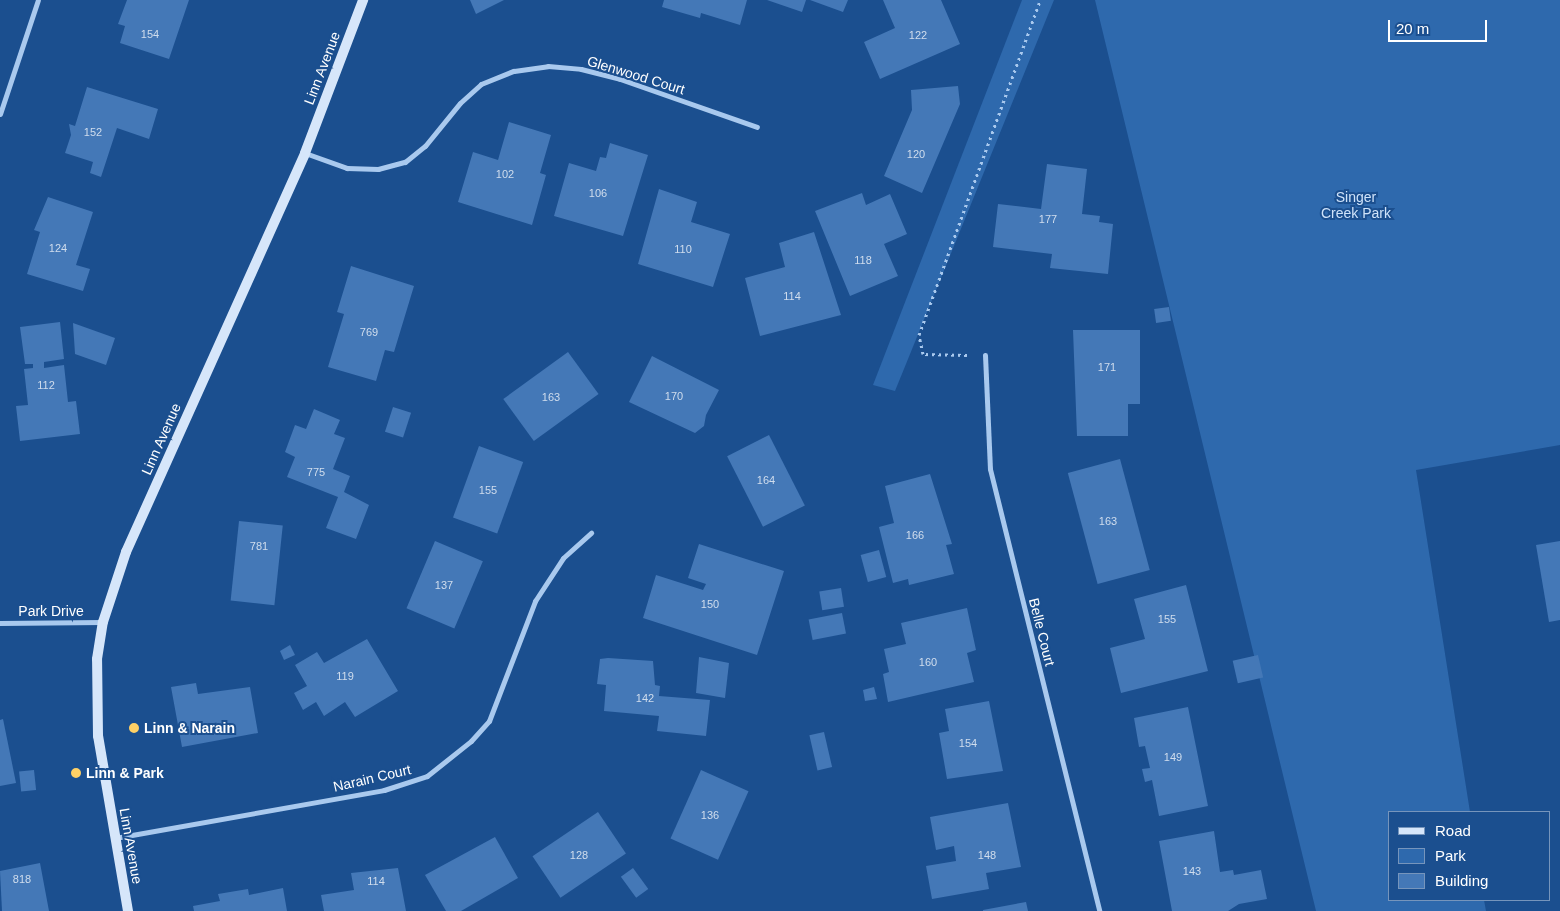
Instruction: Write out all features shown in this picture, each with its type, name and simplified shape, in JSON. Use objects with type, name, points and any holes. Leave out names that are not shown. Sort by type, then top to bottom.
[{"type":"main road","name":"Linn Avenue","points":[[128,911],[115,838],[96,706],[97,659],[103,622],[126,552],[304,153],[363,0]]},
{"type":"street","points":[[0,114],[38,0]]},
{"type":"street","name":"Glenwood Court","points":[[304,153],[347,168],[378,169],[405,162],[425,146],[460,103],[481,84],[514,71],[548,66],[580,69],[620,79],[757,127]]},
{"type":"street","name":"Belle Court","points":[[985,355],[990,469],[1099,911]]},
{"type":"street","name":"Narain Court","points":[[115,838],[384,790],[427,776],[465,746],[489,721],[535,601],[563,558],[591,533]]},
{"type":"street","name":"Park Drive","points":[[0,623],[103,622]]},
{"type":"path","points":[[985,355],[923,354],[919,335],[1040,0]]},
{"type":"green space","points":[[1022,0],[1054,0],[895,391],[873,385]]},
{"type":"green space","name":"Singer Creek Park","points":[[1095,0],[1560,0],[1560,445],[1416,470],[1470,811],[1388,811],[1388,901],[1484,901],[1486,911],[1316,911]]},
{"type":"building","points":[[127,0],[189,0],[169,59],[120,43],[125,26],[118,24]]},
{"type":"building","points":[[470,0],[504,0],[476,14]]},
{"type":"building","points":[[664,0],[747,0],[740,25],[701,13],[700,18],[662,7]]},
{"type":"building","points":[[767,0],[806,0],[802,12]]},
{"type":"building","points":[[810,0],[848,0],[843,12]]},
{"type":"building","points":[[883,0],[941,0],[960,44],[880,79],[864,42],[895,28]]},
{"type":"building","points":[[958,86],[960,104],[922,193],[884,176],[912,110],[911,90]]},
{"type":"building","points":[[87,87],[158,109],[149,139],[117,128],[101,177],[90,173],[93,162],[65,153],[71,135],[69,124],[75,126]]},
{"type":"building","points":[[509,122],[551,135],[540,173],[546,175],[532,225],[458,202],[473,152],[498,160]]},
{"type":"building","points":[[610,143],[648,155],[623,236],[554,216],[569,163],[596,171],[600,157],[606,158]]},
{"type":"building","points":[[1047,164],[1087,169],[1082,214],[1100,216],[1099,222],[1113,224],[1108,274],[1050,268],[1052,254],[993,247],[998,204],[1041,209]]},
{"type":"building","points":[[659,189],[697,202],[691,222],[730,234],[713,287],[638,264]]},
{"type":"building","points":[[862,193],[866,205],[890,194],[907,234],[884,244],[898,276],[850,296],[815,211]]},
{"type":"building","points":[[48,197],[93,212],[76,265],[90,269],[83,291],[27,274],[40,232],[34,230]]},
{"type":"building","points":[[814,232],[841,315],[760,336],[745,278],[785,267],[779,243]]},
{"type":"building","points":[[351,266],[414,286],[394,352],[385,350],[376,381],[328,367],[344,314],[337,312]]},
{"type":"building","points":[[1169,307],[1171,321],[1156,323],[1154,309]]},
{"type":"building","points":[[60,322],[64,359],[44,362],[44,368],[64,365],[68,402],[76,401],[80,434],[20,441],[16,406],[28,405],[24,369],[33,368],[33,364],[25,364],[20,327]]},
{"type":"building","points":[[73,323],[115,338],[106,365],[75,354]]},
{"type":"building","points":[[1073,330],[1140,330],[1140,404],[1128,404],[1128,436],[1077,436]]},
{"type":"building","points":[[568,352],[599,394],[534,441],[503,399]]},
{"type":"building","points":[[652,356],[719,390],[706,415],[704,426],[695,433],[629,402]]},
{"type":"building","points":[[393,407],[411,413],[403,438],[385,432]]},
{"type":"building","points":[[314,409],[340,420],[334,434],[345,438],[333,469],[350,476],[344,492],[369,505],[356,539],[326,528],[338,497],[287,477],[295,457],[285,452],[295,425],[306,429]]},
{"type":"building","points":[[769,435],[805,505],[763,527],[727,456]]},
{"type":"building","points":[[479,446],[523,462],[497,533],[453,517]]},
{"type":"building","points":[[1120,459],[1150,570],[1098,584],[1068,473]]},
{"type":"building","points":[[930,474],[952,544],[946,545],[954,574],[909,585],[908,579],[893,583],[879,527],[894,523],[885,486]]},
{"type":"building","points":[[239,521],[283,526],[274,605],[231,601]]},
{"type":"building","points":[[435,541],[483,561],[454,629],[406,608]]},
{"type":"building","points":[[1560,541],[1560,620],[1549,622],[1536,545]]},
{"type":"building","points":[[699,544],[784,571],[757,655],[643,618],[656,575],[703,590],[706,584],[688,578]]},
{"type":"building","points":[[879,550],[886,577],[868,582],[861,555]]},
{"type":"building","points":[[1186,585],[1208,671],[1121,693],[1110,648],[1145,639],[1134,599]]},
{"type":"building","points":[[841,588],[844,607],[822,610],[819,591]]},
{"type":"building","points":[[967,608],[976,650],[967,653],[974,682],[888,702],[883,674],[889,672],[884,649],[906,644],[901,623]]},
{"type":"building","points":[[842,613],[846,634],[813,640],[809,619]]},
{"type":"building","points":[[367,639],[398,691],[355,717],[345,702],[324,716],[316,702],[303,710],[294,693],[307,686],[295,665],[317,652],[324,663]]},
{"type":"building","points":[[290,645],[295,655],[284,660],[280,651]]},
{"type":"building","points":[[1258,655],[1263,677],[1238,683],[1233,661]]},
{"type":"building","points":[[699,657],[729,663],[725,698],[696,693]]},
{"type":"building","points":[[600,659],[653,661],[655,685],[660,686],[659,696],[710,700],[706,736],[657,731],[659,716],[604,711],[606,685],[597,684]]},
{"type":"building","points":[[196,683],[198,694],[250,687],[258,733],[182,747],[171,687]]},
{"type":"building","points":[[874,687],[877,699],[865,701],[863,690]]},
{"type":"building","points":[[989,701],[1003,771],[947,779],[939,733],[949,731],[945,709]]},
{"type":"building","points":[[1188,707],[1208,806],[1159,816],[1152,780],[1145,782],[1142,769],[1150,768],[1145,746],[1139,747],[1134,718]]},
{"type":"building","points":[[3,719],[16,783],[0,786],[0,720]]},
{"type":"building","points":[[824,732],[832,767],[817,770],[809,735]]},
{"type":"building","points":[[34,770],[36,790],[21,791],[19,772]]},
{"type":"building","points":[[701,770],[749,791],[718,860],[670,839]]},
{"type":"building","points":[[1008,803],[1021,867],[986,873],[989,889],[932,899],[926,866],[956,861],[954,846],[936,850],[930,817]]},
{"type":"building","points":[[598,812],[626,853],[560,898],[533,856]]},
{"type":"building","points":[[1214,831],[1220,872],[1233,870],[1234,875],[1261,870],[1267,899],[1239,904],[1228,911],[1172,911],[1159,841]]},
{"type":"building","points":[[495,837],[518,878],[461,911],[446,911],[425,875]]},
{"type":"building","points":[[40,863],[49,911],[2,911],[0,871]]},
{"type":"building","points":[[398,868],[406,911],[324,911],[321,895],[354,890],[351,873]]},
{"type":"building","points":[[633,868],[648,889],[636,898],[621,877]]},
{"type":"building","points":[[283,888],[287,911],[194,911],[193,906],[220,901],[218,894],[248,889],[249,895]]},
{"type":"building","points":[[1026,902],[1028,911],[983,911],[983,910]]},
{"type":"place","name":"Linn & Narain","points":[[134,728]]},
{"type":"place","name":"Linn & Park","points":[[76,773]]}]
